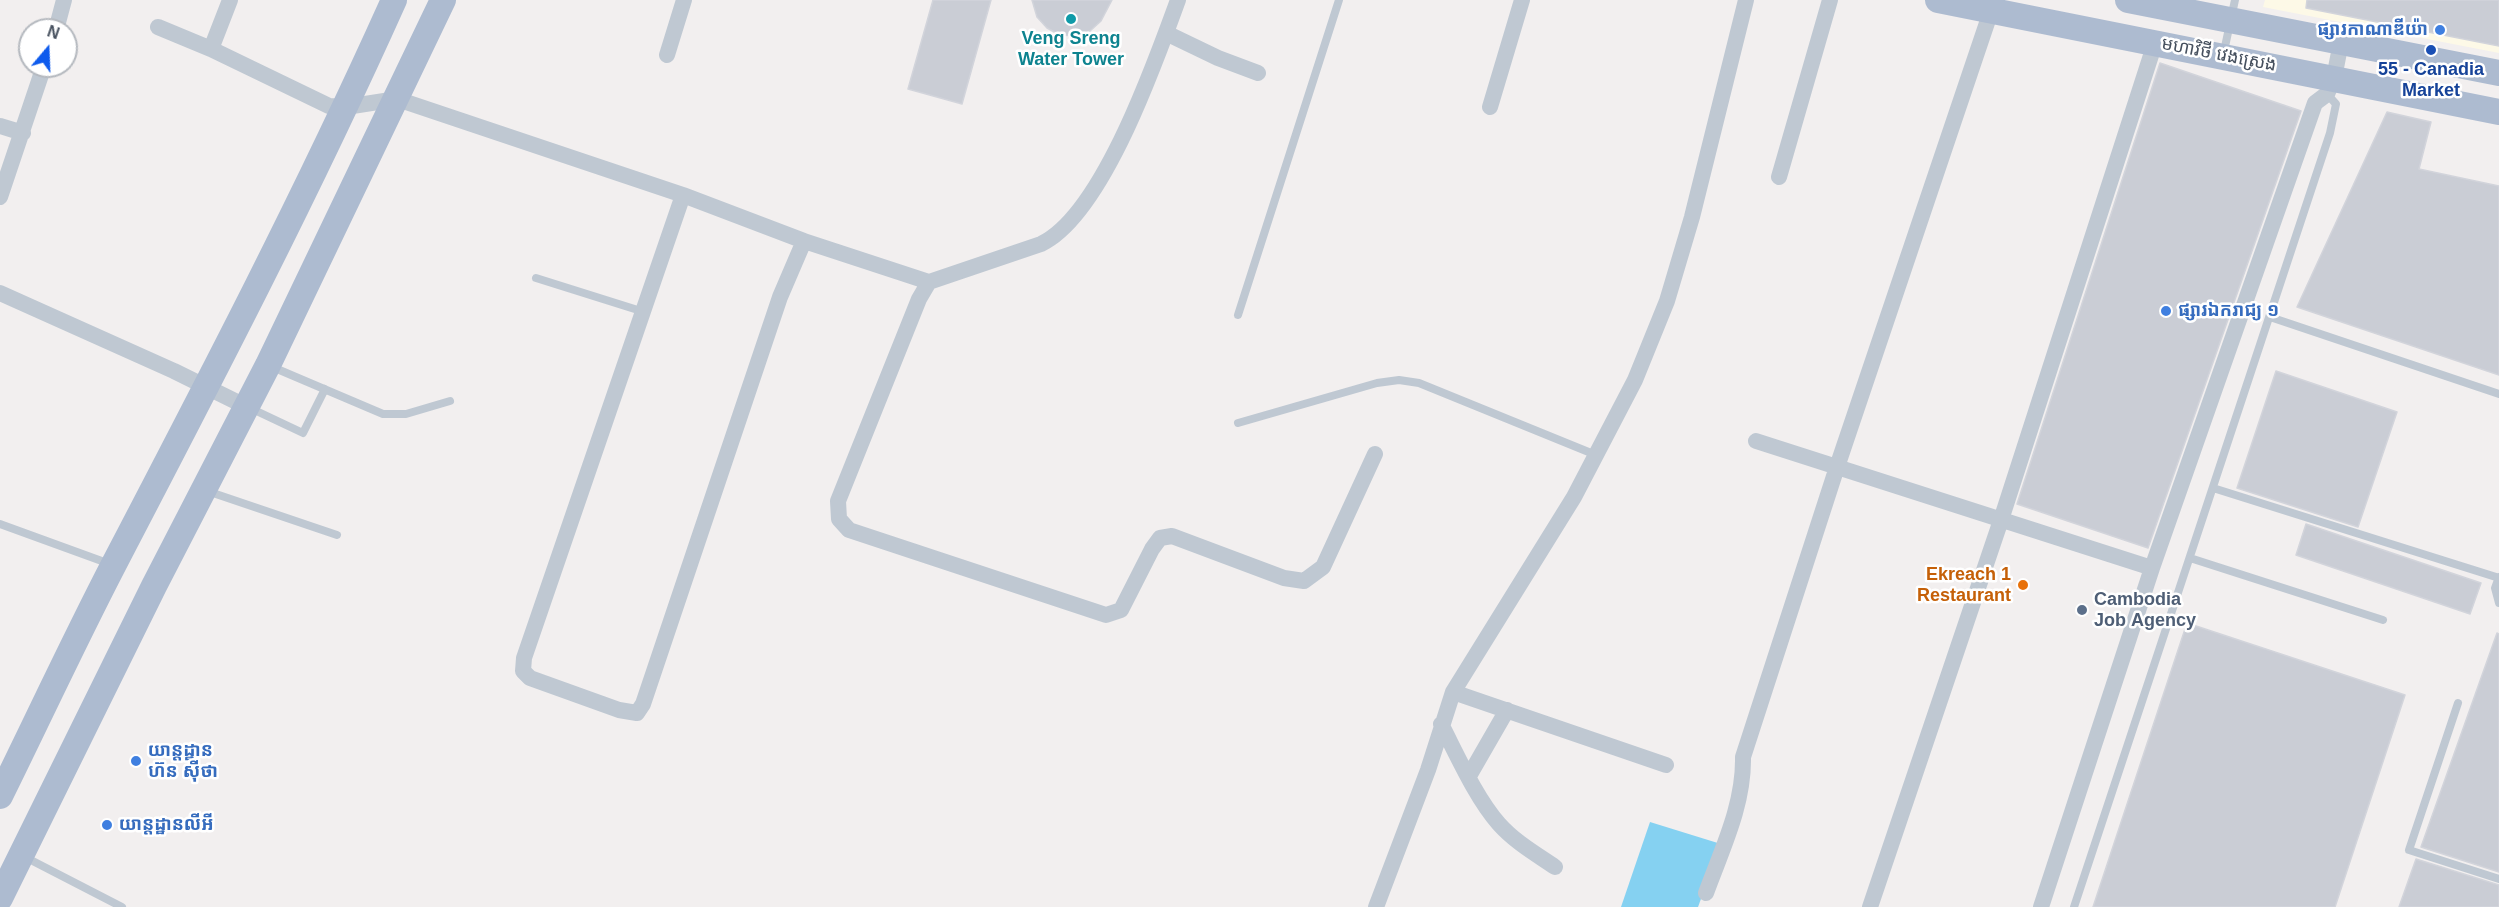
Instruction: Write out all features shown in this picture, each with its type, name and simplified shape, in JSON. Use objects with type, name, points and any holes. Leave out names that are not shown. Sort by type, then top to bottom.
[{"type":"main road","points":[[0,796],[346,107],[394,0]]},
{"type":"main road","points":[[0,898],[20,854],[268,365],[443,0]]},
{"type":"main road","name":"មហាវិថី វេងស្រេង","points":[[1938,0],[2223,56],[2331,86],[2499,112]]},
{"type":"main road","name":"មហាវិថី វេងស្រេង","points":[[2128,0],[2233,10],[2341,42],[2499,73]]},
{"type":"street","points":[[59,18],[64,0]]},
{"type":"street","points":[[211,49],[230,0]]},
{"type":"street","points":[[667,55],[684,0]]},
{"type":"street","points":[[158,27],[211,49],[329,106],[346,107],[397,99],[683,195],[804,241],[929,282],[1041,244],[1055,237],[1066,226],[1109,163],[1152,72],[1178,0]]},
{"type":"street","points":[[1490,107],[1522,0]]},
{"type":"street","points":[[1376,907],[1428,770],[1453,692],[1574,497],[1635,380],[1667,301],[1692,217],[1746,0]]},
{"type":"street","points":[[1779,177],[1830,0]]},
{"type":"street","points":[[1706,893],[1742,791],[1743,758],[1837,467],[1991,10]]},
{"type":"street","points":[[1166,33],[1209,54],[1258,73]]},
{"type":"street","points":[[2041,907],[2152,568],[2315,103],[2331,86],[2341,42]]},
{"type":"street","points":[[1870,907],[2001,520],[2155,43]]},
{"type":"street","points":[[0,197],[40,78]]},
{"type":"street","points":[[0,126],[23,134]]},
{"type":"street","points":[[683,195],[641,311],[524,658],[524,671],[530,678],[550,686],[619,710],[637,713],[648,689],[780,297],[804,241]]},
{"type":"street","points":[[929,282],[838,501],[839,519],[849,530],[1106,615],[1121,610],[1160,538],[1172,536],[1284,578],[1304,581],[1323,567],[1376,454]]},
{"type":"street","points":[[0,293],[247,407]]},
{"type":"street","points":[[1756,441],[2152,568]]},
{"type":"street","points":[[1453,692],[1666,765]]},
{"type":"street","points":[[1469,776],[1507,710]]},
{"type":"street","points":[[1441,724],[1480,799],[1499,825],[1523,846],[1555,867]]},
{"type":"lane","points":[[1238,315],[1339,0]]},
{"type":"lane","points":[[2223,56],[2233,10]]},
{"type":"lane","points":[[2074,907],[2330,133],[2336,104],[2331,86]]},
{"type":"lane","points":[[536,278],[641,311]]},
{"type":"lane","points":[[2270,316],[2499,394]]},
{"type":"lane","points":[[268,365],[383,414],[406,414],[450,401]]},
{"type":"lane","points":[[1238,423],[1377,382],[1399,380],[1419,383],[1596,455]]},
{"type":"lane","points":[[247,407],[303,433],[325,389]]},
{"type":"lane","points":[[2213,488],[2499,578],[2495,588],[2499,603]]},
{"type":"lane","points":[[204,490],[337,535]]},
{"type":"lane","points":[[0,524],[114,565]]},
{"type":"lane","points":[[2190,558],[2383,620]]},
{"type":"lane","points":[[2458,703],[2409,850],[2499,879]]},
{"type":"lane","points":[[20,854],[36,865],[122,907]]},
{"type":"shaded area","name":"ផ្សារកាណាឌីយ៉ា","points":[[2265,0],[2499,0],[2499,53],[2263,7]]},
{"type":"water","points":[[1650,822],[1721,844],[1698,907],[1621,907]]},
{"type":"building","points":[[933,0],[991,0],[962,104],[908,89]]},
{"type":"building","name":"Veng Sreng Water Tower","points":[[1032,0],[1112,0],[1101,21],[1090,31],[1076,36],[1060,35],[1047,28],[1037,17]]},
{"type":"building","name":"ផ្សារកាណាឌីយ៉ា","points":[[2307,0],[2499,0],[2499,46],[2306,8]]},
{"type":"building","name":"ផ្សារឯករាជ្យ ១","points":[[2160,63],[2301,111],[2148,548],[2017,504]]},
{"type":"building","points":[[2387,112],[2431,122],[2419,169],[2499,186],[2499,375],[2297,307]]},
{"type":"building","points":[[2276,371],[2397,412],[2358,527],[2237,488]]},
{"type":"building","points":[[2306,524],[2481,583],[2470,614],[2296,555]]},
{"type":"building","points":[[2187,623],[2405,695],[2335,907],[2093,907]]},
{"type":"building","points":[[2497,633],[2499,634],[2499,872],[2421,847]]},
{"type":"building","points":[[2416,859],[2499,885],[2499,907],[2399,907]]},
{"type":"place","name":"Veng Sreng Water Tower","points":[[1071,19]]},
{"type":"place","name":"ផ្សារកាណាឌីយ៉ា","points":[[2440,30]]},
{"type":"place","name":"55 - Canadia Market","points":[[2431,50]]},
{"type":"place","name":"ផ្សារឯករាជ្យ ១","points":[[2166,311]]},
{"type":"place","name":"Ekreach 1 Restaurant","points":[[2023,585]]},
{"type":"place","name":"Cambodia Job Agency","points":[[2082,610]]},
{"type":"place","name":"យាន្ដដ្ឋាន ហ៊ន ស៊ីថា","points":[[136,761]]},
{"type":"place","name":"យាន្ដដ្ឋានលីអី","points":[[107,825]]}]
